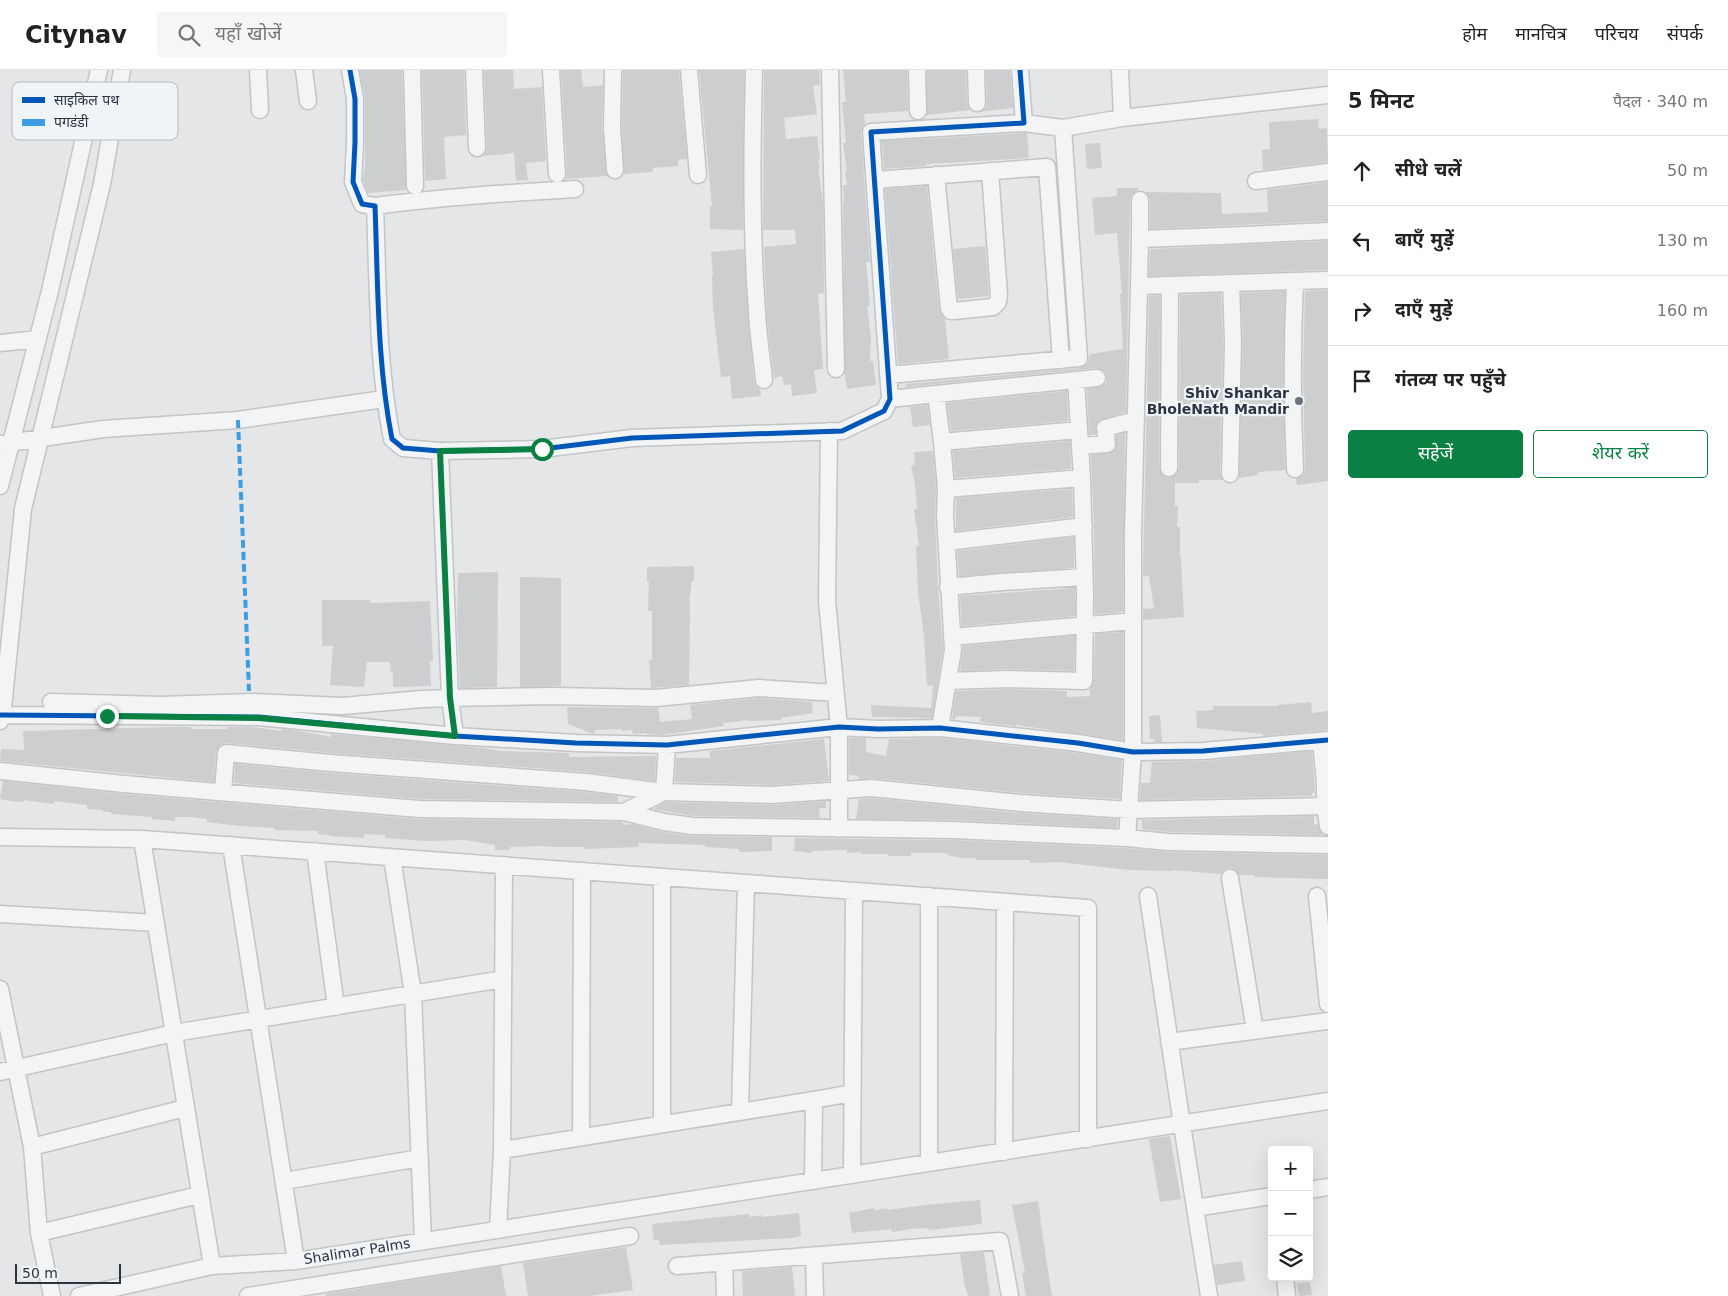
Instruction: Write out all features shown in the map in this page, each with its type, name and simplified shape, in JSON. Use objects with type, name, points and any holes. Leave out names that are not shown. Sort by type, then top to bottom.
[{"type":"street","points":[[258,70],[260,110]]},
{"type":"street","points":[[304,70],[308,101]]},
{"type":"street","points":[[350,70],[355,99],[353,182],[362,204],[375,206],[490,194],[575,189]]},
{"type":"street","points":[[412,70],[415,186]]},
{"type":"street","points":[[474,70],[477,148]]},
{"type":"street","points":[[551,70],[557,174]]},
{"type":"street","points":[[612,70],[612,128],[615,170]]},
{"type":"street","points":[[689,70],[698,175]]},
{"type":"street","points":[[754,70],[752,150],[754,236],[757,312],[764,380]]},
{"type":"street","points":[[830,70],[836,369]]},
{"type":"street","points":[[917,70],[918,111]]},
{"type":"street","points":[[976,70],[978,103]]},
{"type":"street","points":[[1020,70],[1024,123]]},
{"type":"street","points":[[1120,70],[1122,118]]},
{"type":"street","points":[[375,206],[378,303],[384,399],[392,439],[403,448],[440,451],[542,449],[632,438],[842,431],[884,411],[890,399],[871,132],[1024,123],[1063,128],[1122,118],[1328,95]]},
{"type":"street","points":[[888,375],[1079,358],[1063,128]]},
{"type":"street","points":[[0,486],[5,444],[38,339],[83,140]]},
{"type":"street","points":[[110,140],[102,184],[23,509],[1,717],[259,718],[455,736],[576,743],[667,745],[839,727],[878,729],[940,728],[1069,742],[1133,752],[1203,751],[1325,740],[1325,806],[1328,826]]},
{"type":"street","points":[[874,180],[1066,165]]},
{"type":"street","points":[[1047,167],[1061,360]]},
{"type":"street","points":[[936,175],[949,308],[951,311],[954,311],[993,308],[998,302],[990,171]]},
{"type":"street","points":[[1256,181],[1328,172]]},
{"type":"street","points":[[1127,838],[1133,752],[1132,535],[1140,200]]},
{"type":"street","points":[[1140,239],[1328,231]]},
{"type":"street","points":[[1139,286],[1328,280]]},
{"type":"street","points":[[1295,282],[1292,337],[1295,469]]},
{"type":"street","points":[[1230,474],[1233,342],[1231,283]]},
{"type":"street","points":[[1169,468],[1170,286]]},
{"type":"street","points":[[0,343],[38,339]]},
{"type":"street","points":[[890,399],[1098,378]]},
{"type":"street","points":[[948,681],[1010,679],[1084,681],[1084,526],[1076,380]]},
{"type":"street","points":[[936,394],[946,489],[945,516],[952,636],[948,681],[940,728]]},
{"type":"street","points":[[5,444],[103,429],[238,420],[384,399]]},
{"type":"street","points":[[942,442],[1079,438],[1107,444],[1105,428],[1136,420]]},
{"type":"street","points":[[829,431],[827,601],[839,727],[839,829]]},
{"type":"street","points":[[440,451],[450,698],[455,736]]},
{"type":"street","points":[[946,489],[1082,478]]},
{"type":"street","points":[[947,542],[1084,526]]},
{"type":"street","points":[[948,587],[1084,577]]},
{"type":"street","points":[[952,636],[1133,621]]},
{"type":"street","points":[[51,702],[161,705],[251,702],[342,706],[450,698],[553,696],[656,698],[759,688],[835,693]]},
{"type":"street","points":[[664,792],[667,745]]},
{"type":"street","points":[[223,791],[226,753],[331,763],[586,782],[664,792],[771,795],[871,788],[1020,803],[1130,810],[1325,806]]},
{"type":"street","points":[[0,771],[124,784],[419,809],[624,812],[664,822],[692,826],[952,830],[1127,838],[1168,842],[1328,845]]},
{"type":"street","points":[[624,812],[664,792]]},
{"type":"street","points":[[0,837],[142,839],[1088,908],[1088,1139]]},
{"type":"street","points":[[142,839],[212,1266]]},
{"type":"street","points":[[231,845],[296,1261]]},
{"type":"street","points":[[315,851],[336,1007]]},
{"type":"street","points":[[392,857],[413,994],[423,1241]]},
{"type":"street","points":[[498,1230],[502,1150],[504,865]]},
{"type":"street","points":[[581,1137],[582,871]]},
{"type":"street","points":[[662,877],[662,1124]]},
{"type":"street","points":[[1230,878],[1255,1031]]},
{"type":"street","points":[[740,1112],[746,883]]},
{"type":"street","points":[[852,1175],[854,891]]},
{"type":"street","points":[[929,896],[929,1164]]},
{"type":"street","points":[[1148,896],[1169,1042],[1210,1296]]},
{"type":"street","points":[[1317,896],[1325,954],[1328,1004]]},
{"type":"street","points":[[1004,1152],[1005,902]]},
{"type":"street","points":[[0,914],[156,923]]},
{"type":"street","points":[[8,1071],[174,1033],[503,979]]},
{"type":"street","points":[[0,989],[8,1071],[32,1147],[39,1233],[52,1296]]},
{"type":"street","points":[[1169,1042],[1328,1021]]},
{"type":"street","points":[[502,1150],[852,1093]]},
{"type":"street","points":[[814,1100],[814,1181]]},
{"type":"street","name":"Shalimar Palms","points":[[79,1296],[212,1266],[296,1261],[1328,1101]]},
{"type":"street","points":[[32,1147],[185,1108]]},
{"type":"street","points":[[284,1181],[420,1158]]},
{"type":"street","points":[[1313,1189],[1328,1187]]},
{"type":"street","points":[[39,1233],[200,1195]]},
{"type":"street","points":[[1195,1208],[1268,1197]]},
{"type":"street","points":[[248,1296],[277,1294],[630,1236]]},
{"type":"street","points":[[677,1266],[1000,1241],[1010,1296]]},
{"type":"street","points":[[814,1256],[815,1296]]},
{"type":"street","points":[[724,1262],[725,1296]]},
{"type":"street","points":[[1285,1281],[1287,1296]]},
{"type":"building","points":[[360,70],[402,70],[406,190],[368,193],[363,180],[365,166],[365,99]]},
{"type":"building","points":[[422,70],[464,70],[466,135],[444,137],[446,179],[425,181]]},
{"type":"building","points":[[484,70],[513,70],[514,89],[542,87],[546,161],[526,163],[528,180],[516,181],[514,153],[483,156],[487,148]]},
{"type":"building","points":[[561,70],[581,70],[583,87],[603,85],[602,129],[607,176],[566,179]]},
{"type":"building","points":[[623,70],[679,70],[687,159],[678,160],[678,166],[653,168],[653,172],[624,174],[622,128]]},
{"type":"building","points":[[699,70],[744,70],[743,230],[710,229],[710,206],[712,206]]},
{"type":"building","points":[[764,70],[819,70],[820,85],[813,86],[817,114],[784,118],[786,139],[817,136],[820,159],[818,159],[820,169],[818,169],[823,202],[824,293],[818,294],[823,369],[814,370],[817,393],[792,396],[791,384],[784,385],[782,376],[774,378],[767,320],[764,247],[796,244],[795,230],[763,230]]},
{"type":"building","points":[[843,70],[907,70],[908,111],[864,114],[865,124],[861,133],[870,262],[866,262],[870,306],[867,306],[871,337],[870,361],[873,361],[876,385],[847,389],[845,374],[843,185],[847,185],[845,171],[847,171],[843,143],[846,143],[842,102],[846,102]]},
{"type":"building","points":[[927,70],[966,70],[967,103],[970,110],[927,115]]},
{"type":"building","points":[[986,70],[1010,70],[1013,108],[980,112],[986,108],[987,103]]},
{"type":"building","points":[[1318,119],[1319,129],[1327,128],[1328,162],[1263,170],[1262,150],[1270,149],[1269,122]]},
{"type":"building","points":[[1027,133],[1029,158],[926,164],[926,166],[884,169],[882,141]]},
{"type":"building","points":[[1100,143],[1102,168],[1087,169],[1085,144]]},
{"type":"building","points":[[1328,182],[1328,221],[1150,229],[1150,200],[1146,192],[1221,193],[1222,214],[1268,212],[1267,190]]},
{"type":"building","points":[[927,186],[939,309],[945,319],[949,359],[898,364],[885,189]]},
{"type":"building","points":[[1117,188],[1138,188],[1130,200],[1126,412],[1099,420],[1096,425],[1096,435],[1089,435],[1087,389],[1102,386],[1106,383],[1107,378],[1105,372],[1096,368],[906,387],[905,384],[1080,368],[1088,363],[1090,354],[1123,349],[1120,294],[1122,294],[1117,233],[1095,235],[1092,198],[1117,196]]},
{"type":"building","points":[[1328,241],[1328,270],[1149,276],[1150,249]]},
{"type":"building","points":[[985,246],[989,296],[958,299],[953,249]]},
{"type":"building","points":[[744,249],[754,381],[760,389],[761,396],[732,399],[730,376],[721,377],[713,308],[711,252]]},
{"type":"building","points":[[1328,290],[1328,481],[1297,485],[1296,479],[1304,474],[1305,469],[1303,375],[1305,291]]},
{"type":"building","points":[[1285,291],[1283,375],[1285,470],[1258,472],[1258,475],[1239,478],[1243,342],[1241,293]]},
{"type":"building","points":[[1221,293],[1223,342],[1220,474],[1223,480],[1175,483],[1175,506],[1178,506],[1177,527],[1180,527],[1184,617],[1143,620],[1143,609],[1154,608],[1149,576],[1143,576],[1149,296],[1160,295],[1159,468],[1164,476],[1169,478],[1177,473],[1179,468],[1180,295]]},
{"type":"building","points":[[1067,391],[1068,421],[951,431],[947,403]]},
{"type":"building","points":[[927,405],[930,425],[913,427],[910,407]]},
{"type":"building","points":[[1125,433],[1123,612],[1095,614],[1091,455],[1112,452],[1116,448],[1116,435]]},
{"type":"building","points":[[1070,441],[1071,469],[955,478],[953,451]]},
{"type":"building","points":[[933,451],[936,489],[935,517],[938,587],[943,649],[932,718],[872,717],[871,705],[931,708],[933,685],[927,686],[924,636],[918,592],[916,546],[919,546],[914,509],[917,509],[911,466],[915,465],[914,452]]},
{"type":"building","points":[[1072,489],[1073,517],[956,531],[956,498]]},
{"type":"building","points":[[1074,537],[1074,568],[959,576],[957,551]]},
{"type":"building","points":[[694,566],[694,581],[692,581],[689,602],[689,685],[651,688],[649,660],[652,660],[652,611],[648,611],[649,582],[647,582],[647,567]]},
{"type":"building","points":[[498,572],[497,687],[460,688],[457,619],[458,573]]},
{"type":"building","points":[[520,577],[561,578],[561,686],[520,687]]},
{"type":"building","points":[[1075,588],[1075,616],[962,626],[960,596]]},
{"type":"building","points":[[322,600],[370,600],[370,603],[430,601],[433,661],[430,661],[431,686],[393,687],[393,673],[391,673],[390,662],[367,662],[364,687],[330,685],[333,646],[322,646]]},
{"type":"building","points":[[1123,632],[1123,740],[1016,725],[980,722],[981,717],[956,716],[955,720],[952,719],[956,691],[1010,689],[1067,691],[1067,697],[1090,696],[1090,689],[1094,681],[1095,634]]},
{"type":"building","points":[[1075,636],[1074,671],[1010,669],[960,671],[963,646]]},
{"type":"building","points":[[759,698],[812,702],[813,713],[781,718],[781,720],[749,720],[723,723],[724,726],[662,735],[633,734],[632,730],[622,731],[621,729],[595,730],[595,733],[591,733],[568,724],[567,707],[658,708],[660,722],[692,719],[690,705]]},
{"type":"building","points":[[1311,702],[1312,713],[1328,711],[1328,730],[1263,736],[1263,734],[1197,728],[1196,711],[1213,710],[1213,706],[1278,706]]},
{"type":"building","points":[[1160,715],[1162,742],[1154,742],[1154,739],[1150,739],[1149,716]]},
{"type":"building","points":[[170,727],[227,729],[228,727],[253,727],[282,731],[282,729],[331,737],[331,734],[501,751],[569,753],[569,757],[656,756],[655,781],[587,772],[332,753],[227,743],[221,744],[216,752],[214,782],[0,761],[1,749],[24,750],[23,731]]},
{"type":"building","points":[[849,738],[866,738],[866,752],[886,756],[889,739],[940,738],[1077,753],[1122,760],[1120,799],[1021,793],[872,778],[861,779],[858,776],[849,775]]},
{"type":"building","points":[[824,739],[829,781],[771,785],[675,782],[676,758],[710,758],[710,751]]},
{"type":"building","points":[[1312,751],[1315,793],[1312,793],[1312,796],[1140,800],[1141,783],[1150,783],[1152,762],[1204,761]]},
{"type":"building","points":[[235,764],[585,792],[618,796],[618,802],[420,799],[234,783]]},
{"type":"building","points":[[3,781],[123,794],[418,819],[623,822],[623,825],[633,824],[662,832],[691,836],[772,837],[772,851],[739,852],[739,849],[705,847],[705,845],[639,843],[639,847],[585,849],[585,847],[540,846],[510,847],[510,850],[495,850],[495,845],[465,840],[425,841],[385,838],[385,835],[364,834],[364,838],[329,836],[318,834],[318,831],[274,830],[275,828],[207,822],[207,819],[191,817],[175,817],[175,821],[111,814],[111,812],[103,812],[103,810],[87,809],[87,805],[54,801],[54,804],[24,800],[24,802],[11,801],[0,799]]},
{"type":"building","points":[[871,798],[1019,813],[1118,819],[1117,828],[952,820],[856,819],[859,799]]},
{"type":"building","points":[[826,801],[826,808],[819,808],[820,818],[693,816],[653,809],[666,802],[771,805]]},
{"type":"building","points":[[1314,816],[1314,825],[1318,824],[1322,835],[1169,832],[1142,829],[1142,820]]},
{"type":"building","points":[[795,838],[952,840],[1126,848],[1168,852],[1328,855],[1328,879],[1255,877],[1254,875],[1239,875],[1234,869],[1229,868],[1221,874],[1172,870],[1129,870],[1059,862],[1030,863],[1030,860],[976,860],[976,858],[959,858],[942,853],[911,853],[911,856],[888,856],[888,854],[861,854],[861,852],[847,853],[847,850],[812,851],[812,853],[794,851]]},
{"type":"building","points":[[1170,1136],[1181,1199],[1160,1202],[1149,1139]]},
{"type":"building","points":[[980,1200],[982,1224],[929,1230],[928,1228],[918,1228],[892,1232],[891,1229],[852,1233],[849,1213],[874,1208],[875,1210],[887,1208],[888,1210]]},
{"type":"building","points":[[1038,1201],[1052,1296],[1026,1296],[1022,1273],[1025,1273],[1012,1205]]},
{"type":"building","points":[[799,1213],[801,1236],[791,1238],[660,1245],[659,1240],[654,1240],[652,1224],[749,1214],[749,1217],[762,1215],[762,1217]]},
{"type":"building","points":[[626,1247],[633,1290],[589,1296],[528,1296],[523,1263]]},
{"type":"building","points":[[984,1252],[990,1296],[968,1296],[960,1254]]},
{"type":"building","points":[[1242,1261],[1245,1281],[1217,1285],[1214,1265]]},
{"type":"building","points":[[501,1266],[506,1296],[326,1296],[326,1294]]},
{"type":"building","points":[[792,1267],[795,1296],[743,1296],[742,1271]]},
{"type":"building","points":[[1310,1282],[1312,1295],[1299,1296],[1297,1284]]},
{"type":"marked path","points":[[238,420],[249,691]]},
{"type":"cycle path","points":[[350,70],[355,99],[353,182],[362,204],[375,206],[383,382],[392,439],[403,448],[440,451],[542,449],[632,438],[842,431],[884,411],[890,399],[871,132],[1024,123],[1020,70]]},
{"type":"cycle path","points":[[0,715],[259,717],[455,736],[576,743],[667,745],[839,727],[878,729],[940,728],[1078,743],[1133,752],[1203,751],[1328,740]]},
{"type":"place","name":"Shiv Shankar BholeNath Mandir","points":[[1299,401]]},
{"type":"route","points":[[107,716],[259,718],[455,736],[450,698],[440,451],[542,449]]}]
